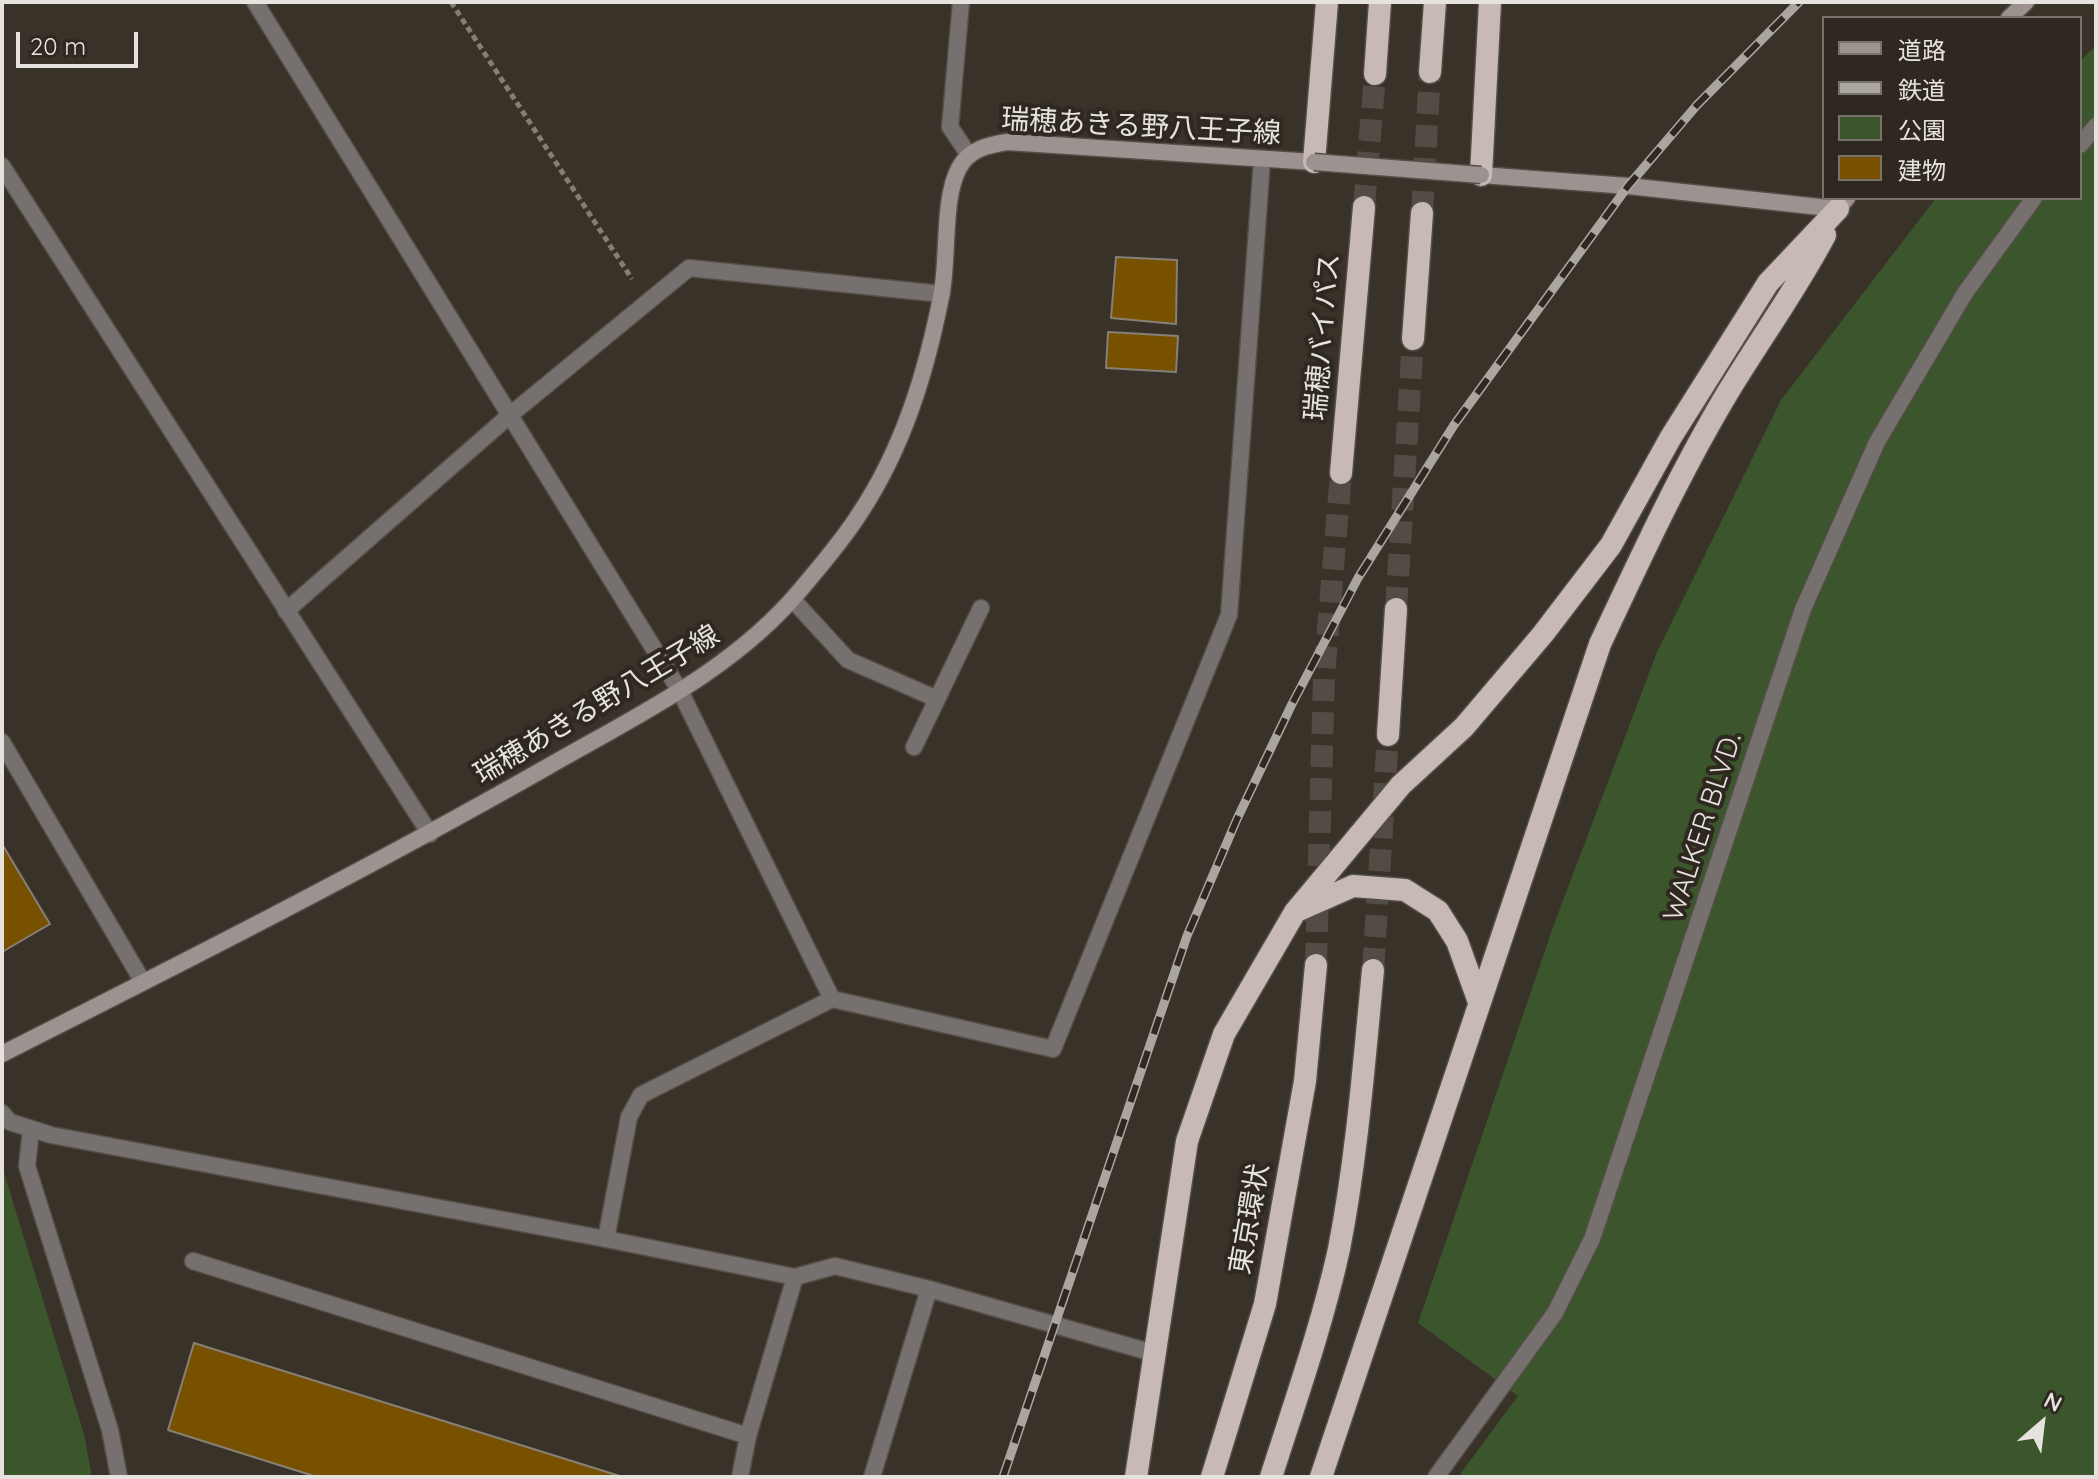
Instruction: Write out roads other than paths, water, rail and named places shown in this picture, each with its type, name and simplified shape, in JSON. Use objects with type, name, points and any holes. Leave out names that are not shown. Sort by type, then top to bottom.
[{"type":"highway","points":[[1314,162],[1327,2]]},
{"type":"highway","points":[[1375,74],[1380,2]]},
{"type":"highway","points":[[1430,72],[1435,2]]},
{"type":"highway","points":[[1481,175],[1490,2]]},
{"type":"highway","points":[[1136,1477],[1187,1141],[1224,1034],[1295,912],[1401,785],[1464,727],[1543,634],[1611,545],[1671,437],[1768,283],[1842,203]]},
{"type":"highway","points":[[1321,1477],[1600,644],[1650,538],[1728,392],[1801,280],[1842,203]]},
{"type":"highway","name":"瑞穂バイパス","points":[[1341,473],[1364,207]]},
{"type":"highway","points":[[1413,339],[1422,213]]},
{"type":"highway","points":[[1388,735],[1396,609]]},
{"type":"highway","points":[[1295,912],[1353,886],[1405,890],[1438,911],[1457,941],[1479,1002]]},
{"type":"highway","name":"東京環状","points":[[1212,1477],[1265,1304],[1305,1081],[1316,965]]},
{"type":"highway","points":[[1271,1477],[1304,1377],[1338,1249],[1358,1119],[1373,970]]},
{"type":"main road","points":[[2011,16],[2026,2]]},
{"type":"main road","name":"瑞穂あきる野八王子線","points":[[2,1054],[430,834],[680,691],[740,651],[793,600],[861,512],[896,448],[918,394],[942,294],[952,189],[959,168],[969,155],[985,145],[1007,142],[1314,162],[1842,203]]},
{"type":"street","points":[[255,2],[680,691],[832,999]]},
{"type":"street","points":[[961,2],[950,127],[969,155]]},
{"type":"street","points":[[2082,143],[2096,126]]},
{"type":"street","points":[[606,1239],[629,1117],[641,1095],[832,999],[1053,1049],[1229,615],[1262,160]]},
{"type":"street","points":[[2,166],[430,834]]},
{"type":"street","name":"WALKER BLVD.","points":[[1436,1477],[1555,1313],[1592,1239],[1803,609],[1877,442],[1965,293],[2033,200]]},
{"type":"street","points":[[286,611],[510,415],[689,268],[942,294]]},
{"type":"street","points":[[793,600],[848,660],[937,699]]},
{"type":"street","points":[[914,747],[981,608]]},
{"type":"street","points":[[2,742],[143,982]]},
{"type":"street","points":[[2,1113],[10,1122],[31,1130],[795,1277],[835,1266],[929,1289],[1153,1353]]},
{"type":"street","points":[[31,1130],[27,1166],[110,1430],[119,1477]]},
{"type":"street","points":[[193,1261],[748,1436]]},
{"type":"street","points":[[740,1477],[748,1436],[795,1277]]},
{"type":"street","points":[[872,1477],[929,1289]]},
{"type":"tunnel","points":[[1422,213],[1430,72]]},
{"type":"tunnel","points":[[1364,207],[1375,74]]},
{"type":"tunnel","points":[[1396,609],[1413,339]]},
{"type":"tunnel","points":[[1316,965],[1324,677],[1341,473]]},
{"type":"tunnel","points":[[1373,970],[1388,735]]},
{"type":"railway","points":[[1003,1477],[1187,936],[1237,819],[1292,704],[1358,578],[1454,425],[1628,186],[1697,105],[1799,2]]}]
